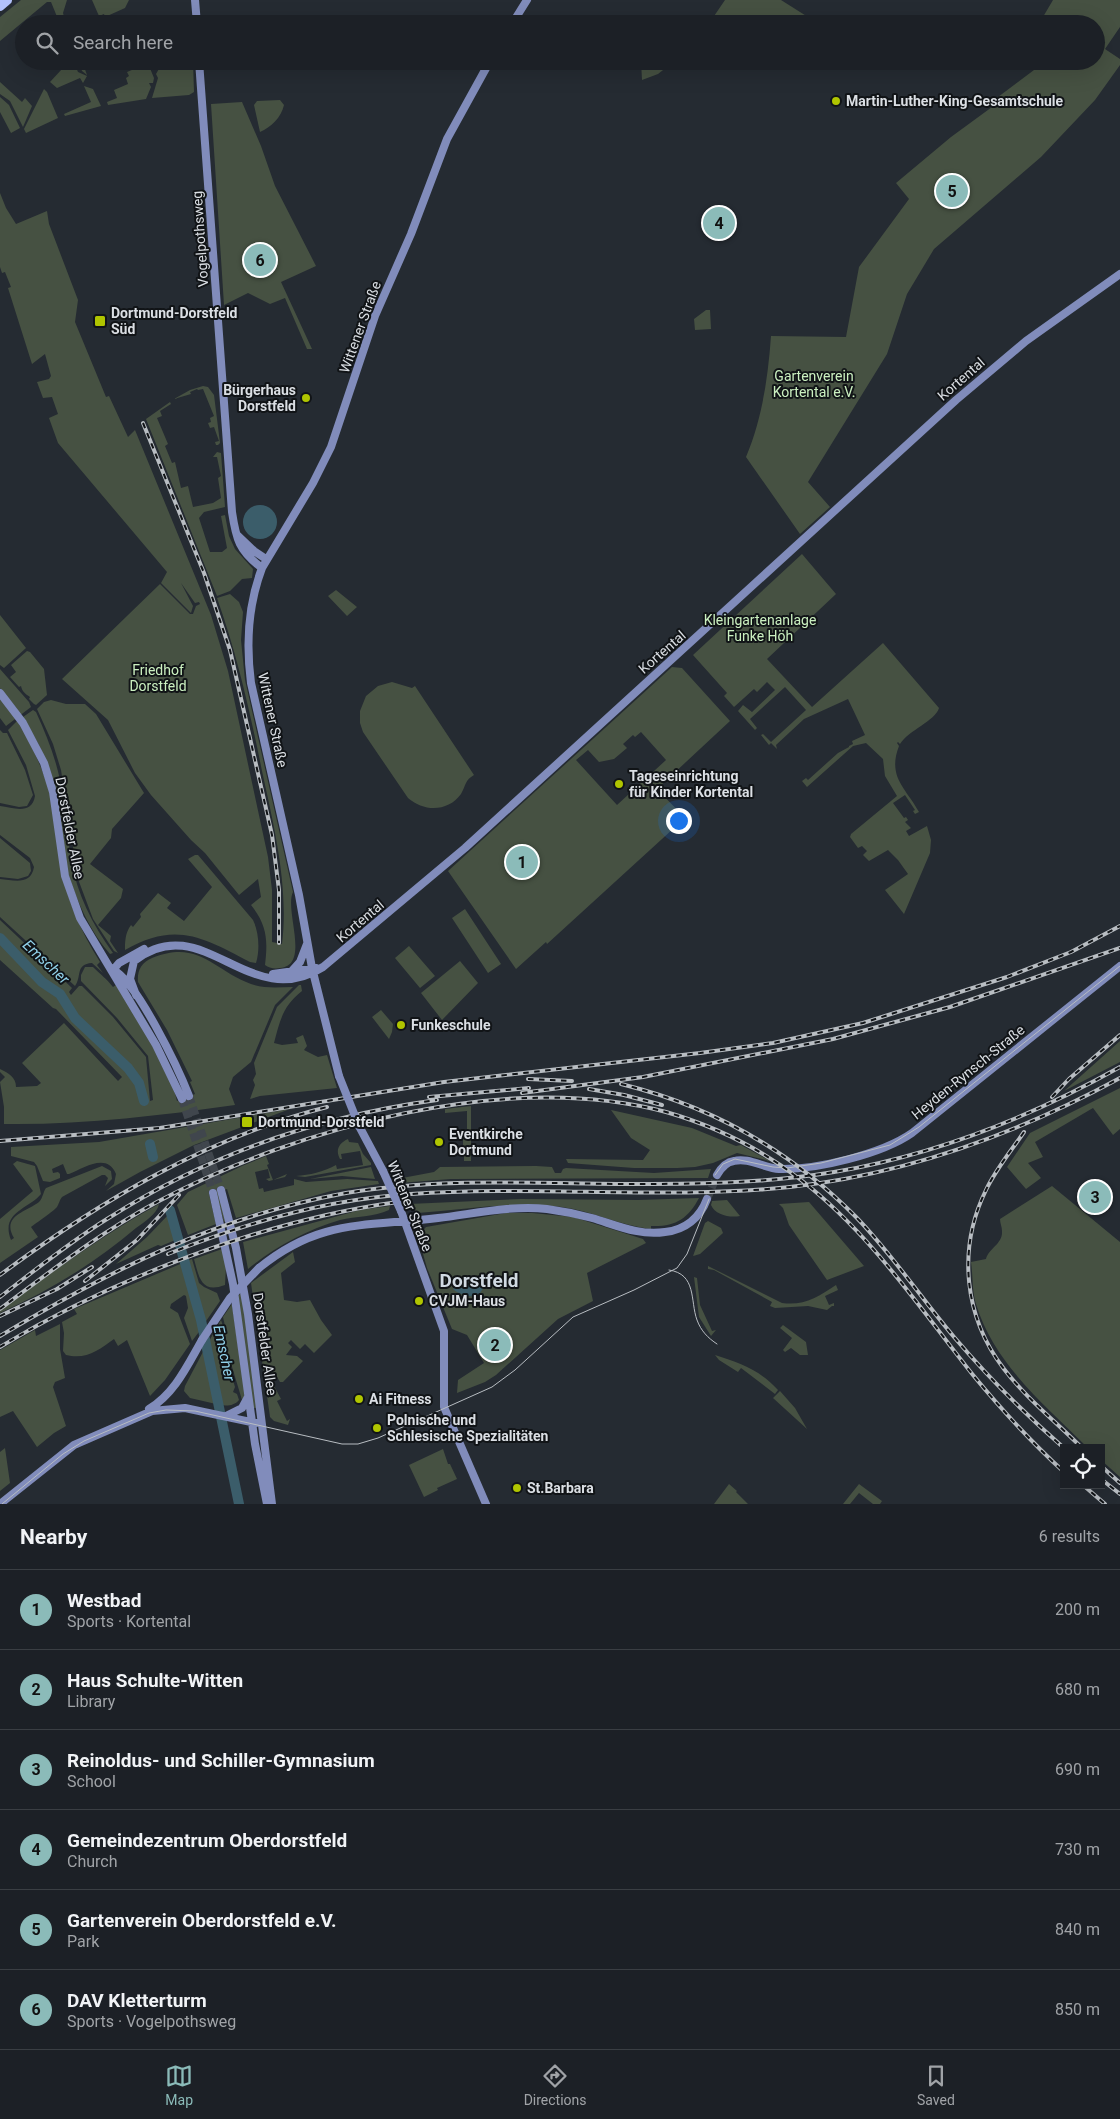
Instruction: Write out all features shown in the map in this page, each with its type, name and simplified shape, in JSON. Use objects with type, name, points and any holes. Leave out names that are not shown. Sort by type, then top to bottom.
[{"type":"highway","points":[[0,6],[7,0]]},
{"type":"main road","points":[[195,0],[196,15]]},
{"type":"main road","points":[[518,15],[527,0]]},
{"type":"main road","name":"Vogelpothsweg","points":[[200,70],[232,507],[238,542],[244,553],[262,568]]},
{"type":"main road","name":"Wittener Straße","points":[[485,70],[448,139],[418,217],[375,316],[331,447],[313,483],[262,568],[248,632],[249,668],[255,702],[299,895],[312,970],[339,1076],[360,1126],[401,1211],[444,1331],[444,1407],[486,1504]]},
{"type":"main road","name":"Kortental","points":[[113,970],[122,961],[151,946],[166,942],[186,942],[207,947],[258,972],[289,973],[323,967],[465,848],[956,400],[1012,352],[1120,274]]},
{"type":"main road","points":[[237,534],[254,551],[266,559]]},
{"type":"main road","name":"Dorstfelder Allee","points":[[0,693],[23,723],[44,763],[53,792],[66,876],[84,925],[113,970],[117,981],[156,1045],[185,1098],[163,1041],[136,996],[120,974],[113,970]]},
{"type":"main road","points":[[289,973],[300,962],[308,943]]},
{"type":"main road","name":"Kortental","points":[[113,970],[124,967],[154,950],[179,945],[206,951],[243,970],[266,978],[290,979],[304,977],[312,970]]},
{"type":"main road","points":[[134,961],[130,978],[136,996]]},
{"type":"main road","name":"Heyden-Rynsch-Straße","points":[[717,1175],[725,1164],[737,1160],[772,1168],[816,1165],[876,1151],[904,1139],[1120,966]]},
{"type":"main road","name":"Dorstfelder Allee","points":[[267,1504],[252,1422],[233,1284],[217,1191],[236,1248],[248,1314],[272,1504]]},
{"type":"main road","points":[[0,1504],[74,1445],[158,1404],[182,1376],[202,1340],[230,1298],[259,1268],[282,1251],[318,1234],[359,1225],[502,1210],[544,1209],[571,1213],[643,1233],[662,1233],[678,1229],[692,1221],[703,1210],[707,1199]]},
{"type":"main road","points":[[168,1394],[168,1402],[173,1408]]},
{"type":"main road","points":[[226,1416],[240,1410],[245,1404],[248,1394]]},
{"type":"main road","points":[[132,1418],[152,1411],[173,1408],[202,1411],[263,1425]]},
{"type":"green space","points":[[21,0],[67,0],[64,15],[56,15],[51,2],[47,2],[31,15],[15,15],[15,29],[0,41],[0,17]]},
{"type":"green space","points":[[92,0],[129,0],[125,8],[109,15],[99,15]]},
{"type":"green space","points":[[725,0],[781,0],[805,15],[715,15]]},
{"type":"green space","points":[[1053,0],[1120,0],[1120,27],[1105,49],[1105,15],[1044,15]]},
{"type":"green space","name":"Gartenverein Kortental e.V.","points":[[1105,49],[1120,59],[1120,65],[1095,100],[1041,157],[934,249],[907,294],[887,354],[808,482],[830,507],[800,534],[746,457],[752,443],[763,398],[771,336],[846,337],[859,267],[909,199],[896,183],[951,137],[992,107],[990,103],[1034,70],[1105,70]]},
{"type":"green space","points":[[61,70],[77,70],[87,76],[83,83],[80,78],[57,88],[50,82]]},
{"type":"green space","points":[[132,70],[151,70],[154,78],[153,83],[149,83],[151,87],[146,99],[108,105],[107,102],[117,98],[114,90],[128,84],[126,78],[129,76],[127,72]]},
{"type":"green space","points":[[158,70],[193,70],[194,92],[189,95],[152,98],[158,78],[156,74]]},
{"type":"green space","points":[[641,70],[663,70],[658,74],[642,80]]},
{"type":"green space","points":[[0,82],[22,102],[25,98],[32,106],[23,127],[10,101],[0,94]]},
{"type":"green space","points":[[84,86],[93,89],[101,106],[65,116],[64,114],[91,102]]},
{"type":"green space","points":[[44,89],[58,118],[26,133],[24,129]]},
{"type":"green space","points":[[0,97],[9,105],[20,128],[11,133],[0,112]]},
{"type":"green space","points":[[280,100],[284,105],[281,114],[272,125],[260,132],[254,105],[257,101]]},
{"type":"green space","points":[[242,102],[261,146],[275,186],[316,266],[281,282],[312,349],[307,349],[285,298],[270,304],[248,293],[224,305],[211,104]]},
{"type":"green space","name":"Friedhof Dorstfeld","points":[[0,193],[6,208],[16,224],[47,211],[49,224],[78,300],[75,322],[106,397],[109,396],[128,437],[135,430],[211,615],[228,671],[268,857],[272,890],[272,942],[282,944],[284,901],[275,835],[253,727],[231,640],[217,598],[230,594],[239,602],[243,612],[241,640],[245,680],[293,892],[291,900],[295,947],[294,957],[289,965],[272,968],[265,965],[265,933],[260,919],[251,905],[261,897],[258,879],[239,895],[205,853],[151,795],[135,773],[108,720],[62,679],[160,584],[190,614],[193,614],[196,606],[200,604],[199,602],[195,603],[181,583],[193,606],[191,613],[161,583],[167,572],[58,443],[49,418],[58,414],[52,397],[43,398],[37,382],[49,379],[51,376],[45,354],[32,364],[8,288],[11,287],[5,272],[2,273],[0,267]]},
{"type":"green space","points":[[706,310],[710,310],[711,329],[695,330],[694,319]]},
{"type":"green space","points":[[203,386],[208,387],[214,395],[220,443],[218,445],[215,442],[219,441],[214,427],[210,428],[208,423],[211,422],[210,418],[214,416],[203,389],[197,389],[190,392],[191,394],[174,399],[190,390]]},
{"type":"green space","points":[[170,402],[171,404],[160,411],[162,416],[157,418],[168,444],[165,446],[172,463],[175,462],[181,488],[188,486],[193,507],[213,503],[221,498],[218,478],[221,476],[217,457],[213,457],[217,452],[221,453],[225,507],[204,512],[199,518],[210,552],[222,552],[227,548],[221,516],[225,515],[229,536],[235,549],[253,569],[252,578],[242,579],[230,591],[217,596],[146,419]]},
{"type":"green space","name":"Kleingartenanlage Funke Höh","points":[[802,554],[836,594],[767,659],[812,707],[883,643],[939,708],[937,713],[909,734],[900,744],[897,743],[899,746],[895,766],[897,774],[919,812],[915,814],[913,811],[915,810],[905,795],[893,803],[904,818],[906,817],[908,820],[905,822],[911,828],[906,831],[909,836],[927,826],[931,840],[930,853],[904,914],[885,890],[908,874],[888,850],[869,861],[863,855],[867,851],[862,846],[858,848],[850,837],[851,834],[897,796],[885,776],[883,759],[866,743],[853,746],[807,787],[802,781],[806,778],[808,780],[838,753],[853,744],[852,741],[865,735],[848,699],[804,719],[776,745],[777,749],[771,743],[769,745],[761,735],[763,734],[771,742],[806,710],[785,687],[750,719],[757,728],[755,730],[738,711],[743,705],[752,712],[775,690],[767,682],[757,692],[754,689],[734,707],[724,696],[727,693],[693,655]]},
{"type":"green space","points":[[336,590],[357,607],[347,616],[328,596]]},
{"type":"green space","points":[[0,615],[26,648],[4,668],[0,665]]},
{"type":"green space","points":[[27,651],[44,669],[47,695],[36,705],[29,699],[30,697],[21,686],[19,687],[10,677],[16,672],[11,665]]},
{"type":"green space","points":[[672,667],[682,668],[730,721],[657,789],[685,818],[547,944],[546,942],[516,969],[448,871]],"holes":[[[641,732],[666,760],[617,805],[576,760],[588,750],[599,762],[614,759],[627,748],[623,744],[633,735],[635,737]]]},
{"type":"green space","points":[[0,669],[29,702],[31,707],[6,726],[0,718],[0,697],[18,710],[0,688]]},
{"type":"green space","points":[[392,682],[412,688],[415,686],[474,775],[467,781],[456,800],[443,807],[428,808],[414,803],[408,798],[363,732],[360,723],[360,711],[366,696],[378,686]]},
{"type":"green space","points":[[51,700],[66,704],[85,704],[96,714],[144,793],[112,829],[111,838],[90,864],[123,889],[121,898],[98,925],[111,936],[110,941],[118,953],[114,951],[93,919],[78,879],[61,770],[53,744],[37,709],[44,702]]},
{"type":"green space","points":[[33,710],[36,712],[47,737],[58,771],[64,800],[71,859],[77,884],[92,920],[113,953],[110,954],[96,936],[85,916],[68,873],[50,770],[39,745],[23,717]]},
{"type":"green space","points":[[18,720],[40,766],[50,794],[54,811],[60,863],[70,902],[86,938],[100,962],[97,965],[103,973],[92,963],[87,964],[81,968],[75,986],[0,917],[0,879],[16,881],[25,879],[32,873],[34,867],[30,858],[0,835],[0,806],[16,809],[26,808],[33,802],[35,796],[26,765],[8,730]]},
{"type":"green space","points":[[0,730],[3,733],[7,733],[25,770],[33,795],[27,806],[19,807],[0,803]]},
{"type":"green space","points":[[0,838],[30,863],[31,871],[28,876],[18,879],[0,877]]},
{"type":"green space","points":[[198,855],[253,920],[257,930],[258,941],[256,963],[203,940],[174,934],[143,941],[125,950],[129,928],[131,925],[133,927],[141,917],[140,914],[158,893],[171,903],[167,908],[184,921],[212,887],[188,859]]},
{"type":"green space","points":[[465,909],[501,964],[488,973],[452,918]]},
{"type":"green space","points":[[0,920],[72,988],[69,992],[71,995],[79,986],[82,986],[113,1017],[146,1057],[150,1101],[153,1100],[148,1056],[117,1018],[81,981],[81,975],[85,967],[93,967],[113,987],[116,985],[146,1033],[173,1086],[177,1101],[195,1094],[190,1082],[192,1081],[167,1030],[138,982],[139,971],[145,962],[168,953],[182,952],[194,954],[256,986],[293,987],[275,1005],[251,1062],[233,1077],[229,1089],[235,1105],[120,1119],[4,1124],[4,1107],[0,1082],[5,1077],[0,1072],[0,1069],[13,1078],[16,1087],[37,1086],[41,1083],[22,1063],[64,1023],[118,1081],[122,1077],[56,1009],[0,960]]},
{"type":"green space","points":[[409,946],[435,976],[420,988],[395,958]]},
{"type":"green space","points":[[460,961],[478,983],[442,1020],[421,993]]},
{"type":"green space","points":[[301,985],[302,991],[286,1008],[274,1043],[282,1045],[298,1043],[296,1038],[303,1035],[307,1046],[304,1050],[318,1057],[327,1055],[337,1088],[260,1096],[250,1099],[255,1085],[253,1080],[256,1074],[254,1063],[277,1007]]},
{"type":"green space","points":[[381,1010],[393,1024],[389,1039],[372,1017]]},
{"type":"green space","points":[[1120,1041],[1120,1062],[1064,1091]]},
{"type":"green space","points":[[1120,1088],[1120,1129],[1113,1135],[1093,1108],[1035,1142],[1043,1157],[1028,1163],[1041,1178],[1026,1189],[1007,1167],[1030,1133]]},
{"type":"green space","points":[[471,1106],[471,1161],[464,1161],[464,1152],[468,1152],[468,1148],[463,1145],[463,1137],[470,1134],[470,1132],[467,1133],[467,1111],[445,1113],[445,1109]]},
{"type":"green space","points":[[290,1109],[194,1145],[106,1191],[114,1184],[116,1174],[112,1167],[107,1164],[95,1164],[67,1174],[63,1164],[52,1169],[53,1173],[58,1172],[60,1174],[60,1178],[50,1182],[43,1181],[34,1162],[11,1156],[11,1147],[99,1142]]},
{"type":"green space","points":[[611,1110],[692,1128],[736,1146],[741,1145],[770,1161],[737,1153],[713,1163],[695,1167],[634,1168],[568,1163],[566,1159],[643,1160],[650,1150],[631,1138]]},
{"type":"green space","points":[[348,1139],[349,1142],[358,1143],[371,1165],[305,1177],[296,1176],[316,1173],[336,1165],[337,1169],[363,1165],[360,1151],[341,1154],[342,1159],[340,1159],[339,1147]]},
{"type":"green space","points":[[266,1156],[269,1164],[267,1165],[273,1180],[269,1181],[266,1179],[270,1178],[268,1169],[255,1172],[259,1189],[263,1188],[264,1192],[294,1185],[294,1179],[306,1182],[347,1179],[378,1181],[379,1184],[331,1191],[236,1218],[227,1189],[219,1192],[226,1221],[224,1222],[216,1193],[209,1194],[216,1224],[188,1235],[177,1205],[188,1192]]},
{"type":"green space","points":[[17,1161],[35,1166],[41,1194],[12,1217],[9,1223],[11,1240],[14,1238],[11,1231],[13,1220],[39,1202],[46,1188],[102,1166],[111,1171],[112,1179],[105,1186],[108,1178],[102,1175],[62,1197],[55,1209],[31,1227],[38,1237],[0,1263],[0,1219],[33,1191],[13,1164]]},
{"type":"green space","points":[[371,1167],[375,1179],[342,1176],[310,1179]]},
{"type":"green space","points":[[440,1167],[552,1167],[555,1173],[561,1173],[566,1168],[654,1173],[711,1169],[708,1178],[451,1179],[399,1183],[397,1179],[434,1172]]},
{"type":"green space","points":[[1052,1186],[1120,1242],[1120,1477],[1105,1464],[1105,1444],[1084,1444],[1038,1399],[1008,1365],[984,1326],[976,1304],[971,1262],[986,1259],[998,1243],[1002,1235],[1000,1219]]},
{"type":"green space","points":[[699,1198],[690,1211],[680,1220],[667,1225],[651,1226],[651,1229],[629,1225],[573,1209],[544,1205],[508,1205],[418,1213],[409,1204],[521,1199],[638,1200]]},
{"type":"green space","points":[[727,1200],[740,1216],[723,1215],[711,1205],[712,1201]]},
{"type":"green space","points":[[809,1202],[864,1266],[827,1280],[789,1225],[783,1208],[779,1204]]},
{"type":"green space","points":[[159,1204],[150,1218],[88,1264],[54,1286],[0,1313],[0,1310],[78,1254]]},
{"type":"green space","points":[[390,1206],[389,1210],[383,1212],[340,1220],[303,1234],[269,1253],[248,1269],[243,1242],[360,1210]]},
{"type":"green space","points":[[506,1213],[532,1213],[573,1217],[643,1239],[646,1243],[587,1273],[593,1301],[558,1319],[496,1375],[485,1382],[457,1393],[458,1380],[484,1363],[467,1335],[452,1329],[427,1268],[418,1236],[426,1227]]},
{"type":"green space","points":[[169,1214],[178,1239],[161,1246],[158,1245],[116,1264],[147,1237]]},
{"type":"green space","points":[[708,1221],[721,1228],[723,1233],[700,1254],[693,1256],[705,1223]]},
{"type":"green space","points":[[222,1249],[226,1266],[225,1285],[211,1287],[202,1282],[194,1259]]},
{"type":"green space","points":[[293,1252],[295,1262],[281,1273],[284,1300],[297,1302],[310,1300],[332,1335],[314,1353],[305,1344],[300,1349],[291,1340],[288,1343],[292,1347],[286,1355],[297,1356],[303,1361],[283,1382],[280,1382],[277,1377],[271,1380],[281,1399],[277,1401],[287,1421],[290,1419],[288,1425],[274,1421],[270,1417],[251,1283]]},
{"type":"green space","points":[[192,1259],[199,1283],[217,1293],[220,1301],[204,1324],[187,1261]]},
{"type":"green space","points":[[185,1262],[202,1328],[192,1341],[184,1318],[188,1308],[186,1296],[184,1295],[171,1304],[170,1308],[178,1313],[190,1344],[165,1380],[150,1396],[127,1340],[118,1346],[114,1339],[86,1355],[66,1355],[63,1351],[64,1333],[62,1322],[77,1314],[74,1309]]},
{"type":"green space","points":[[708,1266],[782,1303],[790,1304],[810,1300],[836,1285],[838,1290],[825,1296],[829,1305],[834,1303],[834,1306],[827,1310],[808,1306],[775,1308],[770,1306],[772,1302],[714,1270],[708,1269]]},
{"type":"green space","points":[[694,1277],[697,1278],[700,1305],[712,1331],[716,1330],[711,1336],[699,1317]]},
{"type":"green space","points":[[242,1292],[258,1408],[253,1408],[238,1296]]},
{"type":"green space","points":[[232,1304],[245,1395],[242,1400],[223,1337],[225,1326],[223,1317]]},
{"type":"green space","points":[[221,1320],[223,1326],[221,1340],[235,1387],[233,1392],[237,1394],[239,1400],[228,1405],[220,1405],[208,1343]]},
{"type":"green space","points":[[60,1324],[60,1349],[65,1378],[55,1382],[53,1387],[66,1426],[37,1447],[13,1411],[0,1417],[0,1350],[35,1330],[36,1336]]},
{"type":"green space","points":[[783,1325],[806,1342],[808,1355],[800,1355],[791,1348],[785,1352],[783,1350],[792,1338],[780,1328]]},
{"type":"green space","points":[[205,1348],[216,1404],[190,1398],[184,1391]]},
{"type":"green space","points":[[715,1355],[757,1372],[778,1390],[775,1394],[741,1368],[738,1372],[719,1360]]},
{"type":"green space","points":[[780,1391],[795,1408],[807,1429],[773,1398]]},
{"type":"green space","points":[[5,1448],[10,1483],[0,1491],[0,1452]]},
{"type":"green space","points":[[443,1449],[448,1464],[450,1464],[457,1479],[437,1488],[438,1490],[424,1497],[409,1465]]},
{"type":"green space","points":[[729,1484],[737,1491],[748,1504],[714,1504]]},
{"type":"green space","points":[[859,1484],[882,1501],[880,1504],[873,1504],[859,1493],[850,1504],[843,1504]]},
{"type":"water","points":[[260,505],[267,506],[272,510],[276,515],[276,529],[272,534],[267,538],[260,539],[253,538],[248,534],[244,529],[243,522],[244,515],[248,510],[253,506]]},
{"type":"water","points":[[466,1280],[482,1284],[484,1287],[478,1296],[465,1295],[453,1289]]},
{"type":"waterway","name":"Emscher","points":[[0,938],[42,982],[60,994],[75,1018],[128,1068],[139,1083],[144,1101]]},
{"type":"waterway","name":"Emscher","points":[[150,1144],[153,1157]]},
{"type":"waterway","name":"Emscher","points":[[170,1210],[201,1320],[239,1504]]},
{"type":"tunnel","points":[[189,1096],[221,1190]]},
{"type":"tunnel","points":[[182,1099],[213,1193]]},
{"type":"tunnel","points":[[707,1199],[717,1175]]},
{"type":"tram line","points":[[715,1175],[723,1164],[735,1159],[787,1168],[821,1163],[890,1145],[919,1127],[1120,966]]},
{"type":"tram line","points":[[2,1504],[63,1454],[84,1441],[149,1413],[166,1410],[195,1411],[342,1444],[358,1444],[378,1438],[492,1387],[515,1370],[573,1317],[634,1290],[677,1268],[687,1254],[709,1199]]},
{"type":"tram line","points":[[669,1270],[684,1277],[688,1283],[699,1324],[705,1334],[717,1344]]},
{"type":"railway","points":[[143,423],[204,573],[230,650],[272,835],[279,890],[279,943]]},
{"type":"railway","points":[[0,1141],[160,1128],[444,1082],[773,1043],[863,1023],[1007,977],[1071,952],[1120,926]]},
{"type":"railway","points":[[522,1093],[643,1077],[833,1039],[950,1007],[1120,948]]},
{"type":"railway","points":[[1052,1097],[1069,1079],[1120,1035]]},
{"type":"railway","points":[[0,1336],[83,1289],[166,1248],[209,1231],[298,1203],[380,1188],[447,1183],[698,1183],[780,1179],[834,1172],[872,1165],[909,1155],[981,1132],[1052,1102],[1120,1067]]},
{"type":"railway","points":[[168,1254],[227,1232],[287,1214],[348,1201],[380,1197],[411,1194],[506,1191],[648,1193],[743,1191],[834,1181],[919,1162],[960,1149],[1041,1117],[1120,1078]]},
{"type":"railway","points":[[528,1079],[572,1081]]},
{"type":"railway","points":[[621,1084],[654,1093],[718,1118],[748,1134],[805,1171],[856,1217],[882,1246],[967,1352],[1007,1395],[1060,1444]]},
{"type":"railway","points":[[429,1097],[529,1088]]},
{"type":"railway","points":[[589,1089],[624,1095],[662,1105]]},
{"type":"railway","points":[[0,1309],[77,1252],[136,1214],[213,1175],[274,1150],[338,1129],[405,1113],[473,1102],[540,1098],[605,1101],[666,1112],[720,1131],[770,1158],[801,1180],[826,1201],[872,1247],[1005,1413],[1060,1468]]},
{"type":"railway","points":[[0,1297],[66,1247],[107,1219],[145,1196],[225,1157],[308,1128],[350,1116],[437,1100]]},
{"type":"railway","points":[[0,1275],[76,1222],[156,1175],[197,1154],[239,1136],[282,1120],[327,1107]]},
{"type":"railway","points":[[1024,1132],[994,1175],[977,1212],[968,1259],[969,1282],[973,1305],[980,1327],[1004,1369],[1031,1400],[1078,1444]]},
{"type":"railway","points":[[85,1281],[137,1240],[179,1195]]},
{"type":"railway","points":[[0,1347],[92,1298],[192,1255],[296,1223],[398,1202]]},
{"type":"railway","points":[[0,1316],[57,1289],[92,1267]]},
{"type":"railway","points":[[1105,1470],[1120,1483]]},
{"type":"railway","points":[[1105,1482],[1120,1494]]},
{"type":"railway","points":[[1088,1489],[1105,1504]]},
{"type":"place","name":"Martin-Luther-King-Gesamtschule","points":[[836,101]]},
{"type":"place","name":"Gartenverein Oberdorstfeld e.V.","points":[[952,191]]},
{"type":"place","name":"Gemeindezentrum Oberdorstfeld","points":[[719,223]]},
{"type":"place","name":"DAV Kletterturm","points":[[260,260]]},
{"type":"place","name":"Dortmund-Dorstfeld Süd","points":[[100,321]]},
{"type":"place","name":"Bürgerhaus Dorstfeld","points":[[306,398]]},
{"type":"place","name":"Tageseinrichtung für Kinder Kortental","points":[[619,784]]},
{"type":"place","name":"Westbad","points":[[522,862]]},
{"type":"place","name":"Funkeschule","points":[[401,1025]]},
{"type":"place","name":"Dortmund-Dorstfeld","points":[[247,1122]]},
{"type":"place","name":"Eventkirche Dortmund","points":[[439,1142]]},
{"type":"place","name":"Reinoldus- und Schiller-Gymnasium","points":[[1095,1197]]},
{"type":"place","name":"CVJM-Haus","points":[[419,1301]]},
{"type":"place","name":"Haus Schulte-Witten","points":[[495,1345]]},
{"type":"place","name":"Ai Fitness","points":[[359,1399]]},
{"type":"place","name":"Polnische und Schlesische Spezialitäten","points":[[377,1428]]},
{"type":"place","name":"St.Barbara","points":[[517,1488]]},
{"type":"district","name":"Dorstfeld","points":[[479,1280]]}]
